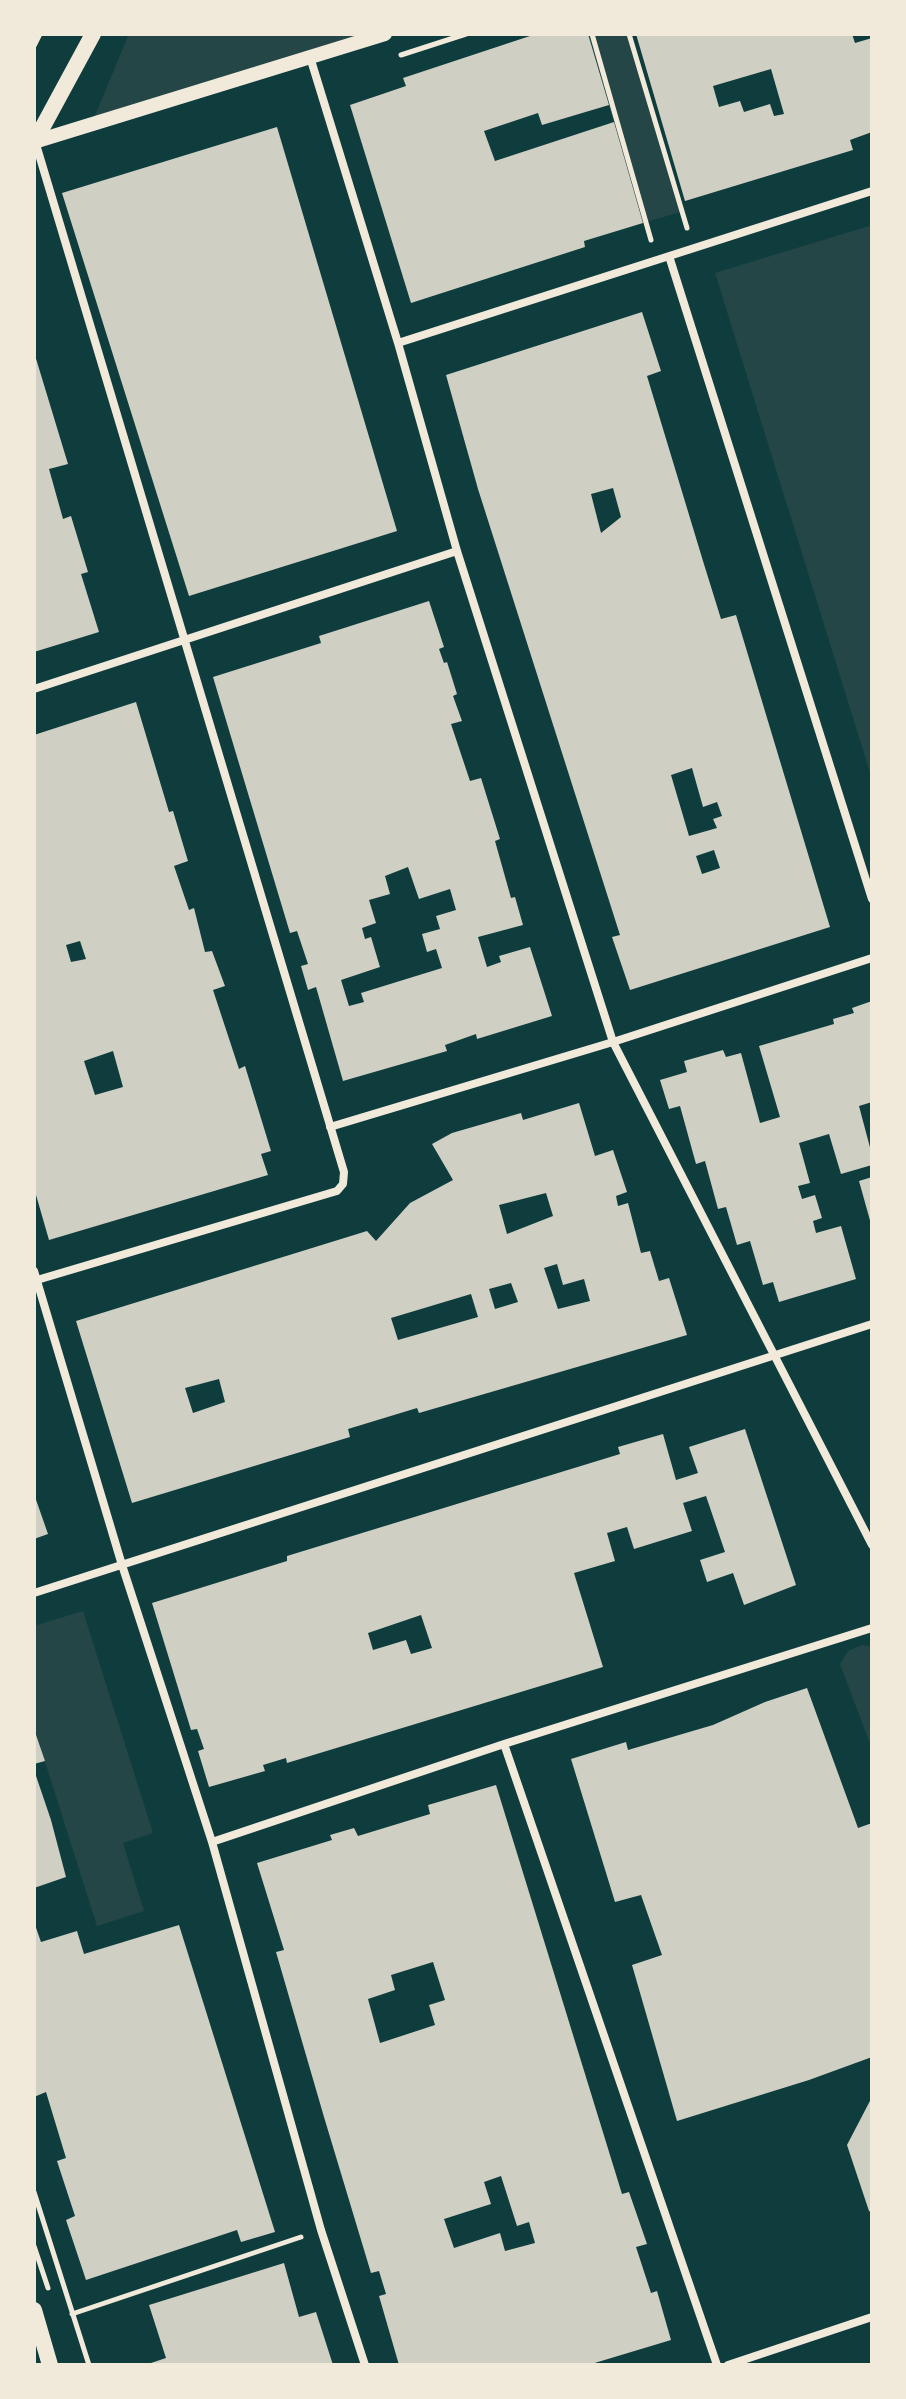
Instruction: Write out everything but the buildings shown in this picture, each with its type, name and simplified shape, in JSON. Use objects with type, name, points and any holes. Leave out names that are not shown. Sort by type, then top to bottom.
[{"type":"main road","points":[[34,142],[93,34]]},
{"type":"main road","points":[[34,2310],[50,2365]]},
{"type":"street","points":[[365,2365],[321,2230],[212,1842],[122,1565],[36,1275],[337,1191],[343,1184],[344,1172],[34,142],[385,34]]},
{"type":"street","points":[[310,57],[398,343],[457,551],[613,1042],[872,1545]]},
{"type":"street","points":[[398,343],[872,191]]},
{"type":"street","points":[[669,256],[872,899]]},
{"type":"street","points":[[34,689],[457,551]]},
{"type":"street","points":[[330,1127],[613,1042],[872,958]]},
{"type":"street","points":[[34,1593],[872,1324]]},
{"type":"street","points":[[212,1842],[504,1744],[872,1628]]},
{"type":"street","points":[[504,1744],[717,2365]]},
{"type":"street","points":[[728,2365],[872,2317]]},
{"type":"path","points":[[34,46],[40,34]]},
{"type":"path","points":[[592,34],[656,260]]},
{"type":"path","points":[[629,34],[693,248]]},
{"type":"path","points":[[34,2192],[89,2365]]},
{"type":"path","points":[[72,2314],[321,2230]]},
{"type":"shaded area","points":[[129,34],[385,34],[91,125]]},
{"type":"shaded area","points":[[588,34],[632,34],[684,211],[643,223]]},
{"type":"shaded area","points":[[872,225],[872,779],[715,273]]},
{"type":"shaded area","points":[[83,1611],[153,1833],[123,1843],[144,1911],[97,1926],[34,1727],[34,1626]]},
{"type":"shaded area","points":[[862,1645],[872,1647],[872,1749],[840,1664],[848,1651]]}]
